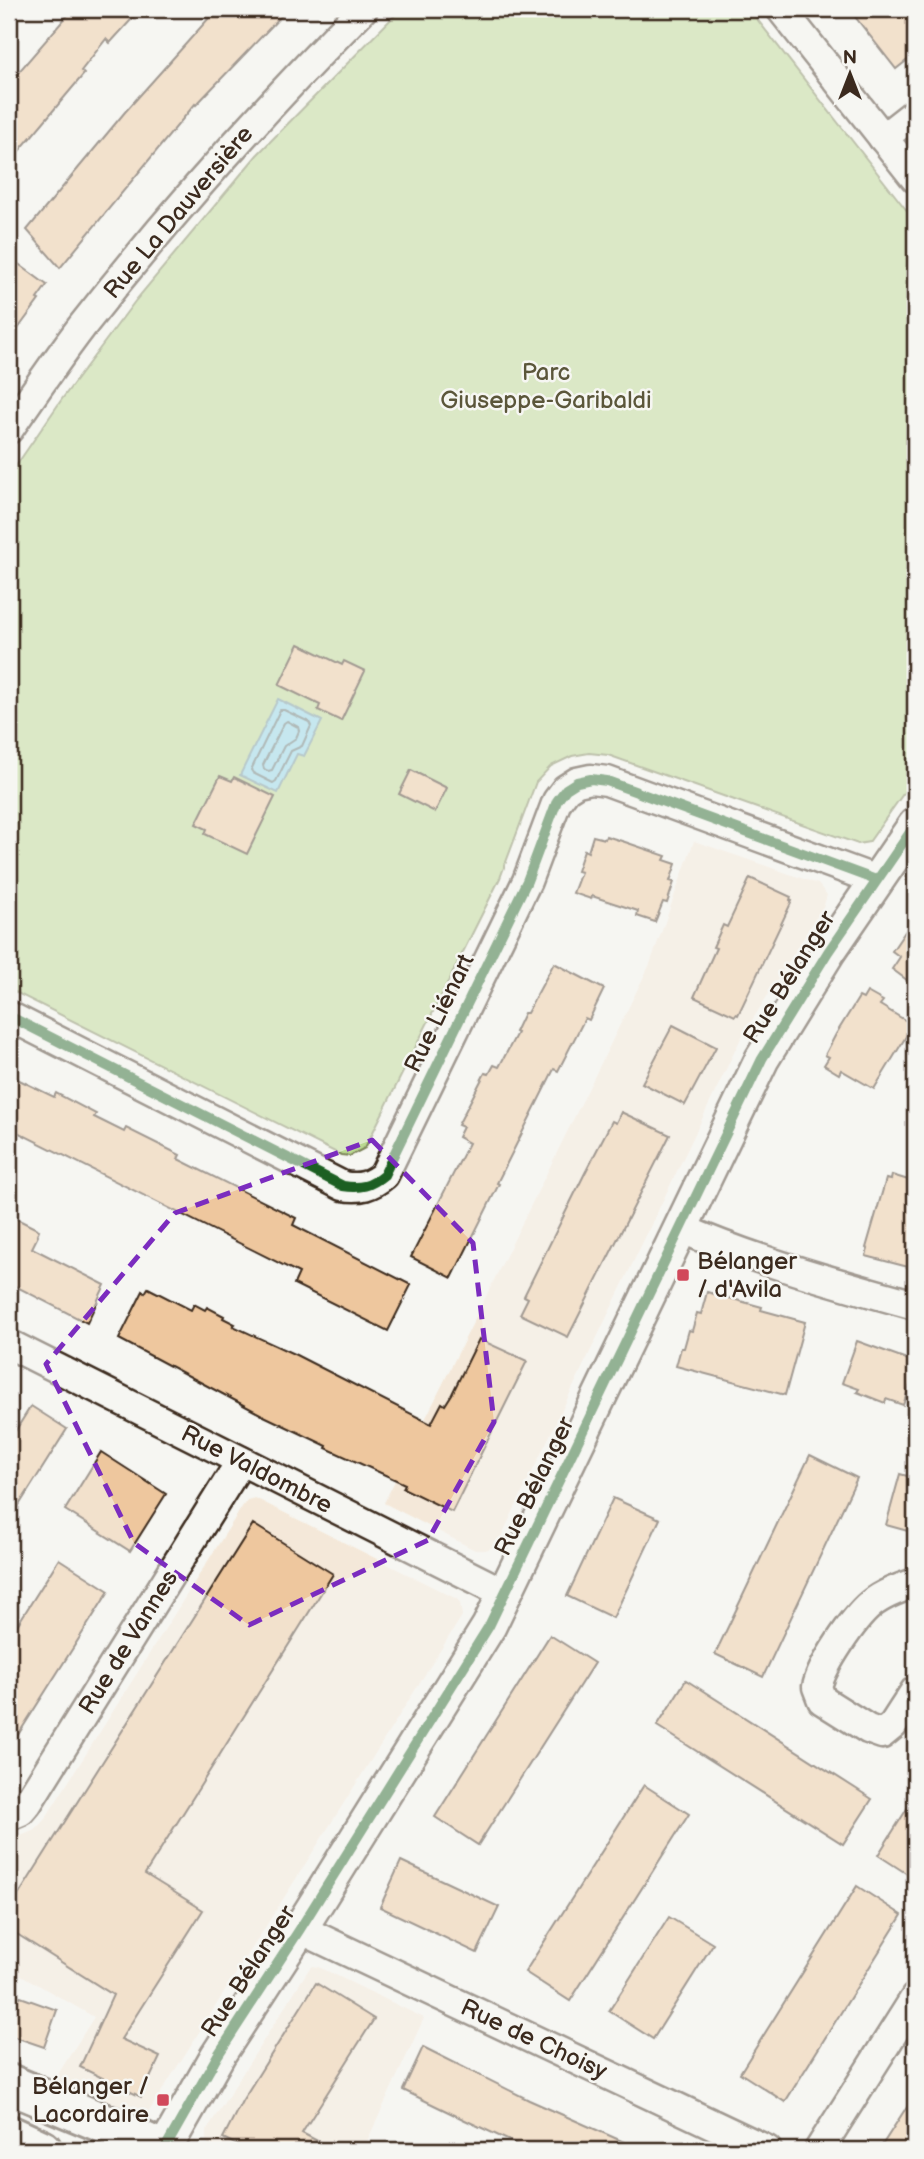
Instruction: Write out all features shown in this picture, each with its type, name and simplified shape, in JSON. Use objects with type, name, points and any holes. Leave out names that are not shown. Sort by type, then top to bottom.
[{"type":"main road","points":[[9,2084],[163,2150]]},
{"type":"main road","points":[[9,2136],[42,2150]]},
{"type":"street","name":"Rue La Dauversière","points":[[9,429],[83,325],[214,166],[363,9]]},
{"type":"street","points":[[781,9],[915,178]]},
{"type":"street","points":[[883,138],[915,113]]},
{"type":"street","name":"Rue Liénart","points":[[9,1016],[343,1186],[355,1188],[375,1182],[384,1175],[527,881],[557,801],[565,789],[577,782],[591,779],[607,781],[876,880]]},
{"type":"street","name":"Rue Bélanger","points":[[163,2150],[218,2055],[489,1626],[762,1059],[828,952],[915,825]]},
{"type":"street","points":[[680,1228],[814,1277],[915,1305]]},
{"type":"street","name":"Rue Valdombre","points":[[9,1344],[506,1594]]},
{"type":"street","name":"Rue de Vannes","points":[[9,1816],[21,1811],[27,1804],[241,1461]]},
{"type":"street","points":[[915,1583],[892,1591],[872,1604],[856,1620],[822,1673],[817,1687],[822,1700],[868,1729],[882,1734],[893,1725],[915,1691]]},
{"type":"street","name":"Rue de Choisy","points":[[300,1929],[767,2150]]},
{"type":"street","points":[[819,2150],[915,1998]]},
{"type":"highlighted area","points":[[372,1140],[473,1243],[494,1422],[428,1540],[249,1625],[134,1543],[46,1364],[175,1213]]},
{"type":"shaded area","points":[[694,841],[818,884],[827,895],[824,905],[741,1038],[500,1539],[495,1547],[475,1550],[384,1503],[650,964]]},
{"type":"shaded area","points":[[255,1498],[457,1599],[462,1616],[153,2105],[149,2111],[136,2115],[55,2079],[94,2017],[9,1968],[9,1838],[35,1830],[45,1819],[242,1507],[247,1500]]},
{"type":"shaded area","points":[[313,1966],[424,2018],[363,2150],[212,2150],[206,2141],[206,2131]]},
{"type":"green space","name":"Parc Giuseppe-Garibaldi","points":[[401,9],[749,9],[915,221],[915,777],[869,842],[858,844],[608,755],[589,753],[572,756],[551,766],[536,782],[500,878],[365,1148],[350,1156],[341,1155],[9,989],[9,476],[136,300],[257,155]]},
{"type":"water","points":[[278,699],[322,721],[304,756],[297,754],[278,793],[240,775]]},
{"type":"building","points":[[73,9],[141,9],[110,43],[106,39],[81,71],[84,74],[9,163],[9,83]]},
{"type":"building","points":[[217,9],[288,9],[195,104],[60,268],[27,230],[125,112]]},
{"type":"building","points":[[849,9],[915,9],[915,54],[896,69]]},
{"type":"building","points":[[9,257],[47,285],[9,341]]},
{"type":"building","points":[[299,644],[342,665],[344,661],[365,671],[341,721],[318,710],[320,705],[279,685]]},
{"type":"building","points":[[411,770],[447,788],[435,812],[399,794]]},
{"type":"building","points":[[220,776],[232,781],[234,777],[275,797],[247,854],[205,834],[207,829],[196,824]]},
{"type":"building","points":[[593,836],[605,839],[606,836],[625,842],[666,856],[664,860],[676,864],[667,903],[663,902],[655,922],[637,916],[638,911],[592,896],[591,899],[573,893],[581,872],[577,871],[584,850],[588,852]]},
{"type":"building","points":[[750,878],[791,897],[792,901],[738,1015],[735,1016],[694,997],[723,925],[727,927]]},
{"type":"building","points":[[915,917],[915,986],[892,969],[900,957],[892,951]]},
{"type":"building","points":[[554,963],[604,989],[589,1020],[585,1018],[558,1071],[554,1069],[452,1278],[411,1257],[469,1143],[458,1137],[463,1127],[458,1125],[485,1073],[489,1074],[494,1065],[499,1067],[524,1013],[527,1013]]},
{"type":"building","points":[[867,992],[883,1001],[880,1005],[913,1025],[874,1089],[841,1070],[839,1074],[824,1065],[829,1057],[825,1055],[836,1034],[859,997],[863,999]]},
{"type":"building","points":[[673,1025],[716,1047],[685,1105],[642,1083]]},
{"type":"building","points":[[9,1075],[54,1097],[56,1093],[124,1132],[126,1128],[180,1155],[178,1159],[296,1218],[293,1225],[411,1285],[388,1331],[294,1284],[299,1273],[9,1128]]},
{"type":"building","points":[[621,1112],[670,1135],[568,1337],[520,1314],[528,1298],[524,1296],[612,1121],[616,1123]]},
{"type":"building","points":[[892,1175],[915,1182],[915,1255],[912,1268],[866,1256],[886,1179],[891,1180]]},
{"type":"building","points":[[9,1215],[39,1230],[32,1248],[105,1285],[87,1323],[9,1283]]},
{"type":"building","points":[[148,1288],[191,1310],[194,1304],[205,1310],[207,1307],[235,1324],[233,1326],[431,1424],[442,1403],[445,1405],[452,1394],[479,1339],[527,1361],[452,1512],[403,1488],[405,1484],[326,1448],[327,1446],[264,1416],[119,1339],[143,1291],[145,1293]]},
{"type":"building","points":[[707,1292],[805,1322],[785,1395],[676,1366],[697,1313],[701,1314]]},
{"type":"building","points":[[857,1341],[915,1362],[915,1371],[903,1405],[886,1399],[885,1403],[842,1383]]},
{"type":"building","points":[[31,1406],[67,1429],[9,1521],[9,1441]]},
{"type":"building","points":[[101,1452],[166,1494],[130,1551],[65,1510]]},
{"type":"building","points":[[810,1455],[857,1478],[763,1677],[715,1654]]},
{"type":"building","points":[[900,1474],[915,1478],[915,1533],[886,1525]]},
{"type":"building","points":[[613,1498],[660,1519],[613,1618],[567,1596]]},
{"type":"building","points":[[253,1524],[333,1574],[145,1874],[203,1910],[121,2039],[160,2057],[141,2097],[80,2067],[113,1995],[9,1929],[9,1910]]},
{"type":"building","points":[[59,1559],[109,1591],[9,1749],[9,1638]]},
{"type":"building","points":[[550,1635],[594,1663],[478,1845],[435,1817]]},
{"type":"building","points":[[686,1680],[872,1799],[843,1844],[657,1726]]},
{"type":"building","points":[[644,1785],[689,1814],[570,2001],[525,1972]]},
{"type":"building","points":[[915,1796],[915,1879],[878,1855]]},
{"type":"building","points":[[401,1861],[499,1907],[477,1953],[380,1907]]},
{"type":"building","points":[[857,1886],[902,1915],[785,2102],[740,2073]]},
{"type":"building","points":[[669,1917],[713,1944],[653,2039],[609,2011]]},
{"type":"building","points":[[316,1983],[374,2019],[302,2133],[335,2150],[247,2150],[223,2138],[242,2101]]},
{"type":"building","points":[[15,1995],[57,2010],[44,2047],[9,2035],[9,2013]]},
{"type":"building","points":[[423,2047],[529,2100],[642,2150],[529,2150],[465,2120],[403,2090]]},
{"type":"building","points":[[915,2094],[915,2150],[879,2150]]},
{"type":"cycle path","points":[[9,1016],[343,1186],[360,1187],[384,1175],[527,881],[557,801],[566,789],[577,782],[591,779],[607,781],[876,880]]},
{"type":"cycle path","points":[[164,2150],[218,2055],[489,1626],[762,1059],[828,952],[915,825]]},
{"type":"place","name":"Bélanger / d'Avila","points":[[683,1275]]},
{"type":"place","name":"Bélanger / Lacordaire","points":[[163,2100]]}]
